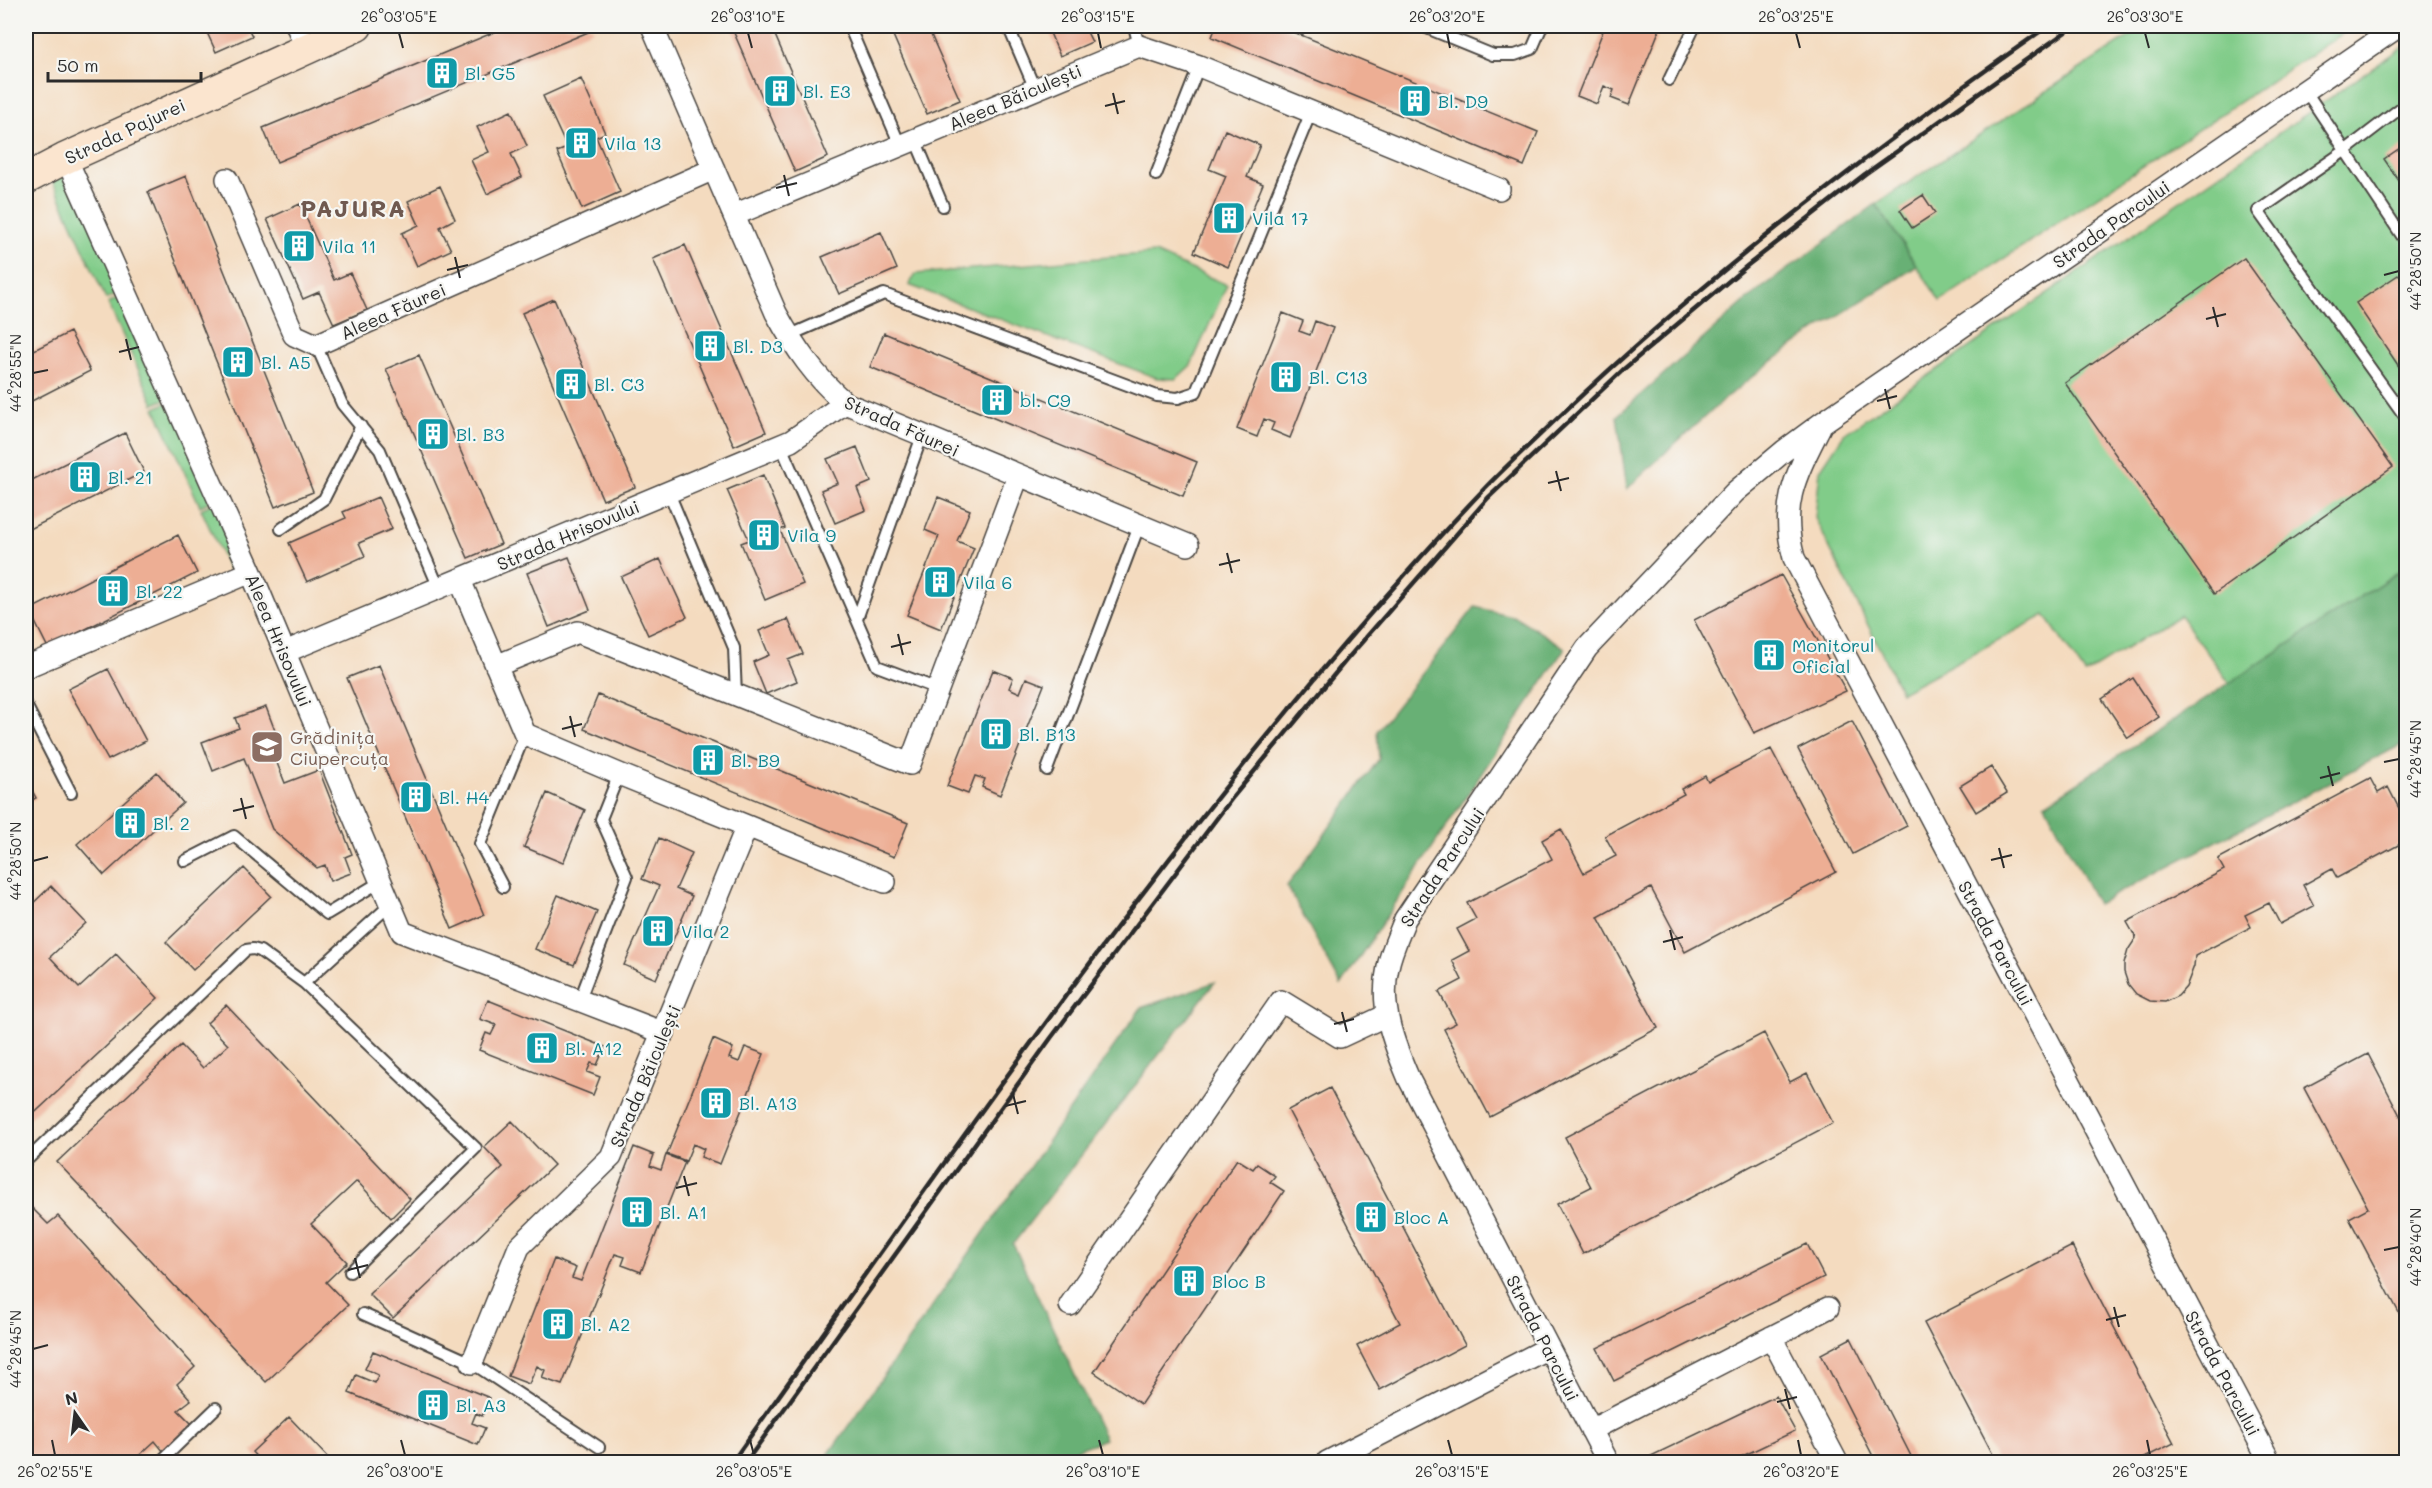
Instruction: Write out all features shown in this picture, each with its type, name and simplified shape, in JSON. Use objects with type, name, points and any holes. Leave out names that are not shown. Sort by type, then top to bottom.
[{"type":"street","name":"Strada Pajurei","points":[[26,179],[302,37],[357,26]]},
{"type":"street","name":"Strada Făurei","points":[[652,26],[788,336],[814,374],[844,403],[1188,545]]},
{"type":"street","name":"Strada Parcului","points":[[1608,1462],[1409,1079],[1395,1045],[1387,1015],[1388,968],[1405,919],[1587,648],[1735,492],[1822,423],[2399,26]]},
{"type":"street","name":"Aleea Băiculești","points":[[734,215],[1035,89],[1136,36],[1199,66],[1499,189]]},
{"type":"street","name":"Aleea Hrisovului","points":[[66,158],[251,572],[402,932],[664,1032]]},
{"type":"street","name":"Aleea Făurei","points":[[316,345],[714,169]]},
{"type":"street","points":[[227,179],[294,335],[316,345]]},
{"type":"street","name":"Strada Hrisovului","points":[[285,652],[781,446],[844,403]]},
{"type":"street","name":"Strada Parcului","points":[[1822,423],[1803,460],[1788,504],[1787,523],[1794,558],[2261,1459]]},
{"type":"street","points":[[496,666],[578,632],[910,764],[1017,476]]},
{"type":"street","points":[[26,667],[251,572]]},
{"type":"street","points":[[460,580],[525,734],[885,882]]},
{"type":"street","name":"Strada Băiculești","points":[[472,1363],[519,1247],[611,1157],[747,826]]},
{"type":"street","points":[[1070,1305],[1281,1001],[1340,1037],[1387,1015]]},
{"type":"street","points":[[1591,1430],[1828,1308]]},
{"type":"street","points":[[1771,1337],[1837,1462]]},
{"type":"street","points":[[1327,1462],[1548,1348]]},
{"type":"lane","points":[[849,26],[907,142],[943,206]]},
{"type":"lane","points":[[1008,26],[1035,89]]},
{"type":"lane","points":[[1422,26],[1493,55],[1515,55],[1532,49],[1542,26]]},
{"type":"lane","points":[[1669,80],[1695,26]]},
{"type":"lane","points":[[1156,175],[1199,66]]},
{"type":"lane","points":[[2305,90],[2406,242]]},
{"type":"lane","points":[[2406,104],[2346,150],[2258,211],[2406,418]]},
{"type":"lane","points":[[788,336],[884,294],[1158,396],[1178,398],[1196,392],[1311,112]]},
{"type":"lane","points":[[316,345],[342,404],[380,450],[439,588]]},
{"type":"lane","points":[[281,529],[324,499],[361,426]]},
{"type":"lane","points":[[857,619],[922,436]]},
{"type":"lane","points":[[781,446],[877,666],[938,689]]},
{"type":"lane","points":[[669,493],[734,648],[736,695]]},
{"type":"lane","points":[[1047,770],[1139,526]]},
{"type":"lane","points":[[26,705],[71,793]]},
{"type":"lane","points":[[503,887],[480,844],[525,734]]},
{"type":"lane","points":[[580,999],[627,876],[601,819],[619,774]]},
{"type":"lane","points":[[185,861],[234,836],[327,914],[380,882]]},
{"type":"lane","points":[[304,983],[390,905]]},
{"type":"lane","points":[[26,1161],[246,950],[260,951],[304,983],[476,1148],[350,1272]]},
{"type":"lane","points":[[363,1314],[472,1363],[599,1447]]},
{"type":"lane","points":[[160,1462],[216,1408]]},
{"type":"green space","points":[[2145,26],[2354,26],[1940,301],[1876,204]]},
{"type":"green space","points":[[2406,45],[2406,567],[2230,684],[2180,615],[2085,674],[2045,615],[1901,692],[1815,518],[1820,470],[1844,434]]},
{"type":"green space","points":[[66,162],[123,291],[106,299],[48,171]]},
{"type":"green space","points":[[1876,204],[1917,266],[1776,358],[1674,444],[1627,489],[1617,416],[1751,296]]},
{"type":"green space","points":[[1155,253],[1227,285],[1191,365],[1176,379],[1157,378],[909,285],[916,274]]},
{"type":"green space","points":[[125,294],[171,397],[154,404],[108,303]]},
{"type":"green space","points":[[172,400],[217,498],[200,506],[155,408]]},
{"type":"green space","points":[[217,501],[249,570],[232,577],[201,509]]},
{"type":"green space","points":[[2406,567],[2406,754],[2401,745],[2097,904],[2045,804]]},
{"type":"green space","points":[[1475,607],[1516,617],[1565,648],[1341,985],[1287,886],[1379,759],[1377,731]]},
{"type":"green space","points":[[1215,982],[1013,1244],[1105,1439],[1045,1462],[823,1462],[1141,1008]]},
{"type":"building","points":[[204,26],[247,26],[252,36],[216,52]]},
{"type":"building","name":"Bl. G5","points":[[509,26],[591,26],[593,30],[277,162],[263,128]]},
{"type":"building","name":"Bl. E3","points":[[731,26],[771,26],[828,157],[795,172]]},
{"type":"building","points":[[889,26],[927,26],[960,100],[927,114]]},
{"type":"building","points":[[1047,26],[1084,26],[1092,42],[1060,56]]},
{"type":"building","name":"Bl. D9","points":[[1216,26],[1279,26],[1538,132],[1524,166],[1212,37]]},
{"type":"building","points":[[1605,26],[1661,26],[1629,105],[1611,98],[1614,90],[1604,86],[1597,104],[1577,96]]},
{"type":"building","name":"Vila 13","points":[[581,79],[605,133],[596,137],[620,192],[582,209],[557,152],[567,148],[543,96]]},
{"type":"building","points":[[511,111],[527,146],[511,154],[522,177],[487,194],[471,160],[489,152],[477,127]]},
{"type":"building","name":"Vila 17","points":[[1225,130],[1260,145],[1247,177],[1263,184],[1228,267],[1194,252],[1226,176],[1209,169]]},
{"type":"building","points":[[2406,144],[2406,191],[2384,159]]},
{"type":"building","name":"Bl. A5","points":[[186,176],[313,492],[275,507],[148,192]]},
{"type":"building","points":[[440,186],[455,219],[440,227],[451,250],[417,266],[402,233],[419,225],[408,201]]},
{"type":"building","points":[[1923,195],[1935,213],[1912,228],[1900,210]]},
{"type":"building","name":"Vila 11","points":[[300,204],[334,280],[350,273],[367,310],[334,324],[319,292],[303,299],[267,219]]},
{"type":"building","points":[[881,232],[897,269],[839,294],[822,257]]},
{"type":"building","name":"Bl. D3","points":[[685,245],[766,432],[734,446],[653,259]]},
{"type":"building","points":[[2244,258],[2393,467],[2214,594],[2065,383]]},
{"type":"building","points":[[2401,273],[2406,281],[2406,377],[2356,303]]},
{"type":"building","name":"Bl. C3","points":[[554,299],[635,487],[603,500],[522,313]]},
{"type":"building","name":"Bl. C13","points":[[1283,313],[1303,321],[1299,331],[1310,335],[1315,321],[1333,328],[1290,438],[1271,430],[1274,423],[1264,419],[1257,437],[1237,429]]},
{"type":"building","points":[[70,332],[90,371],[26,404],[26,354]]},
{"type":"building","name":"bl. C9","points":[[884,333],[1197,462],[1183,496],[870,367]]},
{"type":"building","name":"Bl. B3","points":[[419,355],[501,544],[468,558],[386,369]]},
{"type":"building","name":"Bl. 21","points":[[125,433],[144,472],[26,531],[26,483]]},
{"type":"building","points":[[857,447],[871,482],[857,488],[866,510],[835,523],[821,490],[838,483],[827,459]]},
{"type":"building","name":"Vila 9","points":[[763,475],[785,528],[780,530],[803,584],[765,600],[741,543],[749,540],[727,490]]},
{"type":"building","points":[[378,497],[392,529],[359,543],[365,556],[307,582],[289,543],[346,518],[343,512]]},
{"type":"building","name":"Vila 6","points":[[938,497],[970,510],[957,541],[974,548],[941,629],[907,615],[939,536],[925,530]]},
{"type":"building","name":"Bl. 22","points":[[178,535],[197,573],[48,648],[29,610]]},
{"type":"building","points":[[569,557],[590,610],[549,627],[527,573]]},
{"type":"building","points":[[660,559],[687,617],[648,635],[621,577]]},
{"type":"building","name":"Monitorul Oficial","points":[[1781,575],[1846,691],[1754,733],[1694,620]]},
{"type":"building","points":[[788,619],[803,654],[788,660],[797,681],[766,694],[753,662],[769,655],[759,631]]},
{"type":"building","name":"Bl. H4","points":[[379,665],[484,915],[452,929],[347,678]]},
{"type":"building","points":[[108,669],[146,741],[108,760],[68,689]]},
{"type":"building","name":"Bl. B13","points":[[993,670],[1013,678],[1009,688],[1020,693],[1026,678],[1044,685],[1000,795],[982,787],[985,779],[975,776],[968,794],[947,786]]},
{"type":"building","points":[[2133,678],[2159,717],[2128,738],[2102,699]]},
{"type":"building","name":"Bl. B9","points":[[598,695],[908,823],[894,857],[584,729]]},
{"type":"building","points":[[266,707],[280,744],[271,748],[285,783],[319,770],[352,854],[345,857],[351,873],[330,881],[325,865],[317,868],[272,829],[244,758],[213,771],[202,742],[239,728],[235,718]]},
{"type":"building","points":[[1852,721],[1907,826],[1853,854],[1798,749]]},
{"type":"building","points":[[1771,749],[1836,872],[1685,952],[1651,888],[1598,917],[1658,1028],[1490,1117],[1444,1029],[1456,1023],[1439,992],[1462,980],[1452,960],[1469,951],[1457,929],[1476,919],[1467,903],[1552,859],[1542,840],[1561,829],[1584,873],[1616,856],[1605,836],[1684,794],[1681,789],[1705,776],[1708,782]]},
{"type":"building","points":[[1991,767],[2007,793],[1976,812],[1960,786]]},
{"type":"building","name":"Bl. 2","points":[[157,772],[183,803],[104,875],[77,844]]},
{"type":"building","points":[[2370,778],[2378,793],[2388,787],[2406,822],[2406,841],[2337,878],[2332,869],[2303,885],[2314,906],[2280,924],[2269,903],[2245,915],[2251,927],[2195,956],[2194,966],[2186,987],[2178,996],[2165,1002],[2150,1001],[2136,994],[2128,984],[2124,972],[2128,950],[2136,938],[2127,922],[2224,870],[2218,859]]},
{"type":"building","points":[[26,779],[36,798],[26,803]]},
{"type":"building","points":[[547,793],[585,810],[563,863],[524,847]]},
{"type":"building","name":"Vila 2","points":[[659,838],[692,853],[676,889],[692,896],[656,979],[624,965],[659,886],[642,879]]},
{"type":"building","points":[[244,868],[271,896],[193,970],[166,942]]},
{"type":"building","points":[[51,886],[86,923],[50,957],[79,988],[116,954],[158,998],[26,1121],[26,910]]},
{"type":"building","points":[[558,895],[597,912],[574,965],[535,949]]},
{"type":"building","name":"Bl. A12","points":[[488,1000],[605,1047],[597,1065],[591,1063],[587,1072],[600,1077],[593,1095],[479,1050],[486,1033],[491,1035],[496,1025],[480,1019]]},
{"type":"building","points":[[226,1005],[410,1199],[391,1218],[357,1181],[311,1224],[347,1262],[326,1282],[348,1305],[266,1382],[57,1162],[181,1045],[203,1068],[228,1045],[207,1023]]},
{"type":"building","points":[[1764,1033],[1790,1082],[1807,1073],[1833,1123],[1583,1254],[1557,1204],[1591,1187],[1565,1137]]},
{"type":"building","name":"Bl. A13","points":[[713,1039],[733,1048],[729,1058],[739,1062],[745,1047],[764,1054],[720,1164],[701,1157],[704,1149],[693,1144],[686,1161],[667,1154]]},
{"type":"building","points":[[2368,1054],[2406,1127],[2406,1326],[2349,1218],[2368,1208],[2304,1088]]},
{"type":"building","name":"Bloc A","points":[[1330,1088],[1465,1345],[1380,1390],[1357,1346],[1400,1323],[1288,1110]]},
{"type":"building","points":[[512,1121],[554,1165],[393,1318],[369,1294],[503,1167],[484,1147]]},
{"type":"building","points":[[634,1147],[654,1155],[650,1166],[661,1170],[666,1155],[685,1162],[641,1272],[622,1265],[625,1257],[615,1254],[562,1385],[542,1378],[545,1370],[537,1366],[529,1384],[508,1376],[554,1259],[576,1268],[572,1278],[581,1281]]},
{"type":"building","name":"Bloc B","points":[[1237,1159],[1253,1169],[1257,1164],[1275,1176],[1270,1182],[1284,1191],[1141,1404],[1094,1372]]},
{"type":"building","points":[[26,1202],[48,1224],[58,1216],[195,1367],[177,1384],[191,1400],[178,1410],[193,1425],[164,1452],[155,1441],[132,1462],[26,1462]]},
{"type":"building","points":[[1807,1244],[1824,1277],[1614,1381],[1597,1348]]},
{"type":"building","points":[[2072,1246],[2174,1443],[2136,1462],[1997,1462],[1924,1323]]},
{"type":"building","points":[[1851,1338],[1914,1462],[1876,1462],[1821,1354]]},
{"type":"building","name":"Bl. A3","points":[[373,1351],[490,1398],[482,1416],[476,1413],[472,1423],[485,1428],[478,1445],[349,1393],[356,1375],[375,1383],[378,1375],[365,1369]]},
{"type":"building","points":[[1776,1396],[1795,1431],[1730,1462],[1655,1462],[1651,1456]]},
{"type":"building","points":[[289,1417],[332,1462],[261,1462],[252,1452]]},
{"type":"railway","points":[[732,1462],[1000,1086],[1091,961],[1185,839],[1281,719],[1381,602],[1485,488],[1620,360],[1738,259],[1860,163],[2048,26]]},
{"type":"railway","points":[[746,1462],[1051,1038],[1233,797],[1348,658],[1488,498],[1625,368],[1748,265],[1865,174],[2074,26]]},
{"type":"place","name":"Bl. G5","points":[[442,73]]},
{"type":"place","name":"Bl. E3","points":[[780,91]]},
{"type":"place","name":"Bl. D9","points":[[1415,101]]},
{"type":"place","name":"Vila 13","points":[[581,143]]},
{"type":"place","name":"Vila 17","points":[[1229,218]]},
{"type":"place","name":"Vila 11","points":[[299,246]]},
{"type":"place","name":"Bl. D3","points":[[710,346]]},
{"type":"place","name":"Bl. A5","points":[[238,362]]},
{"type":"place","name":"Bl. C13","points":[[1286,377]]},
{"type":"place","name":"Bl. C3","points":[[571,384]]},
{"type":"place","name":"bl. C9","points":[[997,400]]},
{"type":"place","name":"Bl. B3","points":[[433,434]]},
{"type":"place","name":"Bl. 21","points":[[85,477]]},
{"type":"place","name":"Vila 9","points":[[764,535]]},
{"type":"place","name":"Vila 6","points":[[940,582]]},
{"type":"place","name":"Bl. 22","points":[[113,591]]},
{"type":"place","name":"Monitorul Oficial","points":[[1769,655]]},
{"type":"place","name":"Bl. B13","points":[[996,734]]},
{"type":"place","name":"Grădinița Ciupercuța","points":[[267,747]]},
{"type":"place","name":"Bl. B9","points":[[708,760]]},
{"type":"place","name":"Bl. H4","points":[[416,797]]},
{"type":"place","name":"Bl. 2","points":[[130,823]]},
{"type":"place","name":"Vila 2","points":[[658,931]]},
{"type":"place","name":"Bl. A12","points":[[542,1048]]},
{"type":"place","name":"Bl. A13","points":[[716,1103]]},
{"type":"place","name":"Bl. A1","points":[[637,1212]]},
{"type":"place","name":"Bloc A","points":[[1371,1217]]},
{"type":"place","name":"Bloc B","points":[[1189,1281]]},
{"type":"place","name":"Bl. A2","points":[[558,1324]]},
{"type":"place","name":"Bl. A3","points":[[433,1405]]},
{"type":"district","name":"PAJURA","points":[[353,207]]}]
